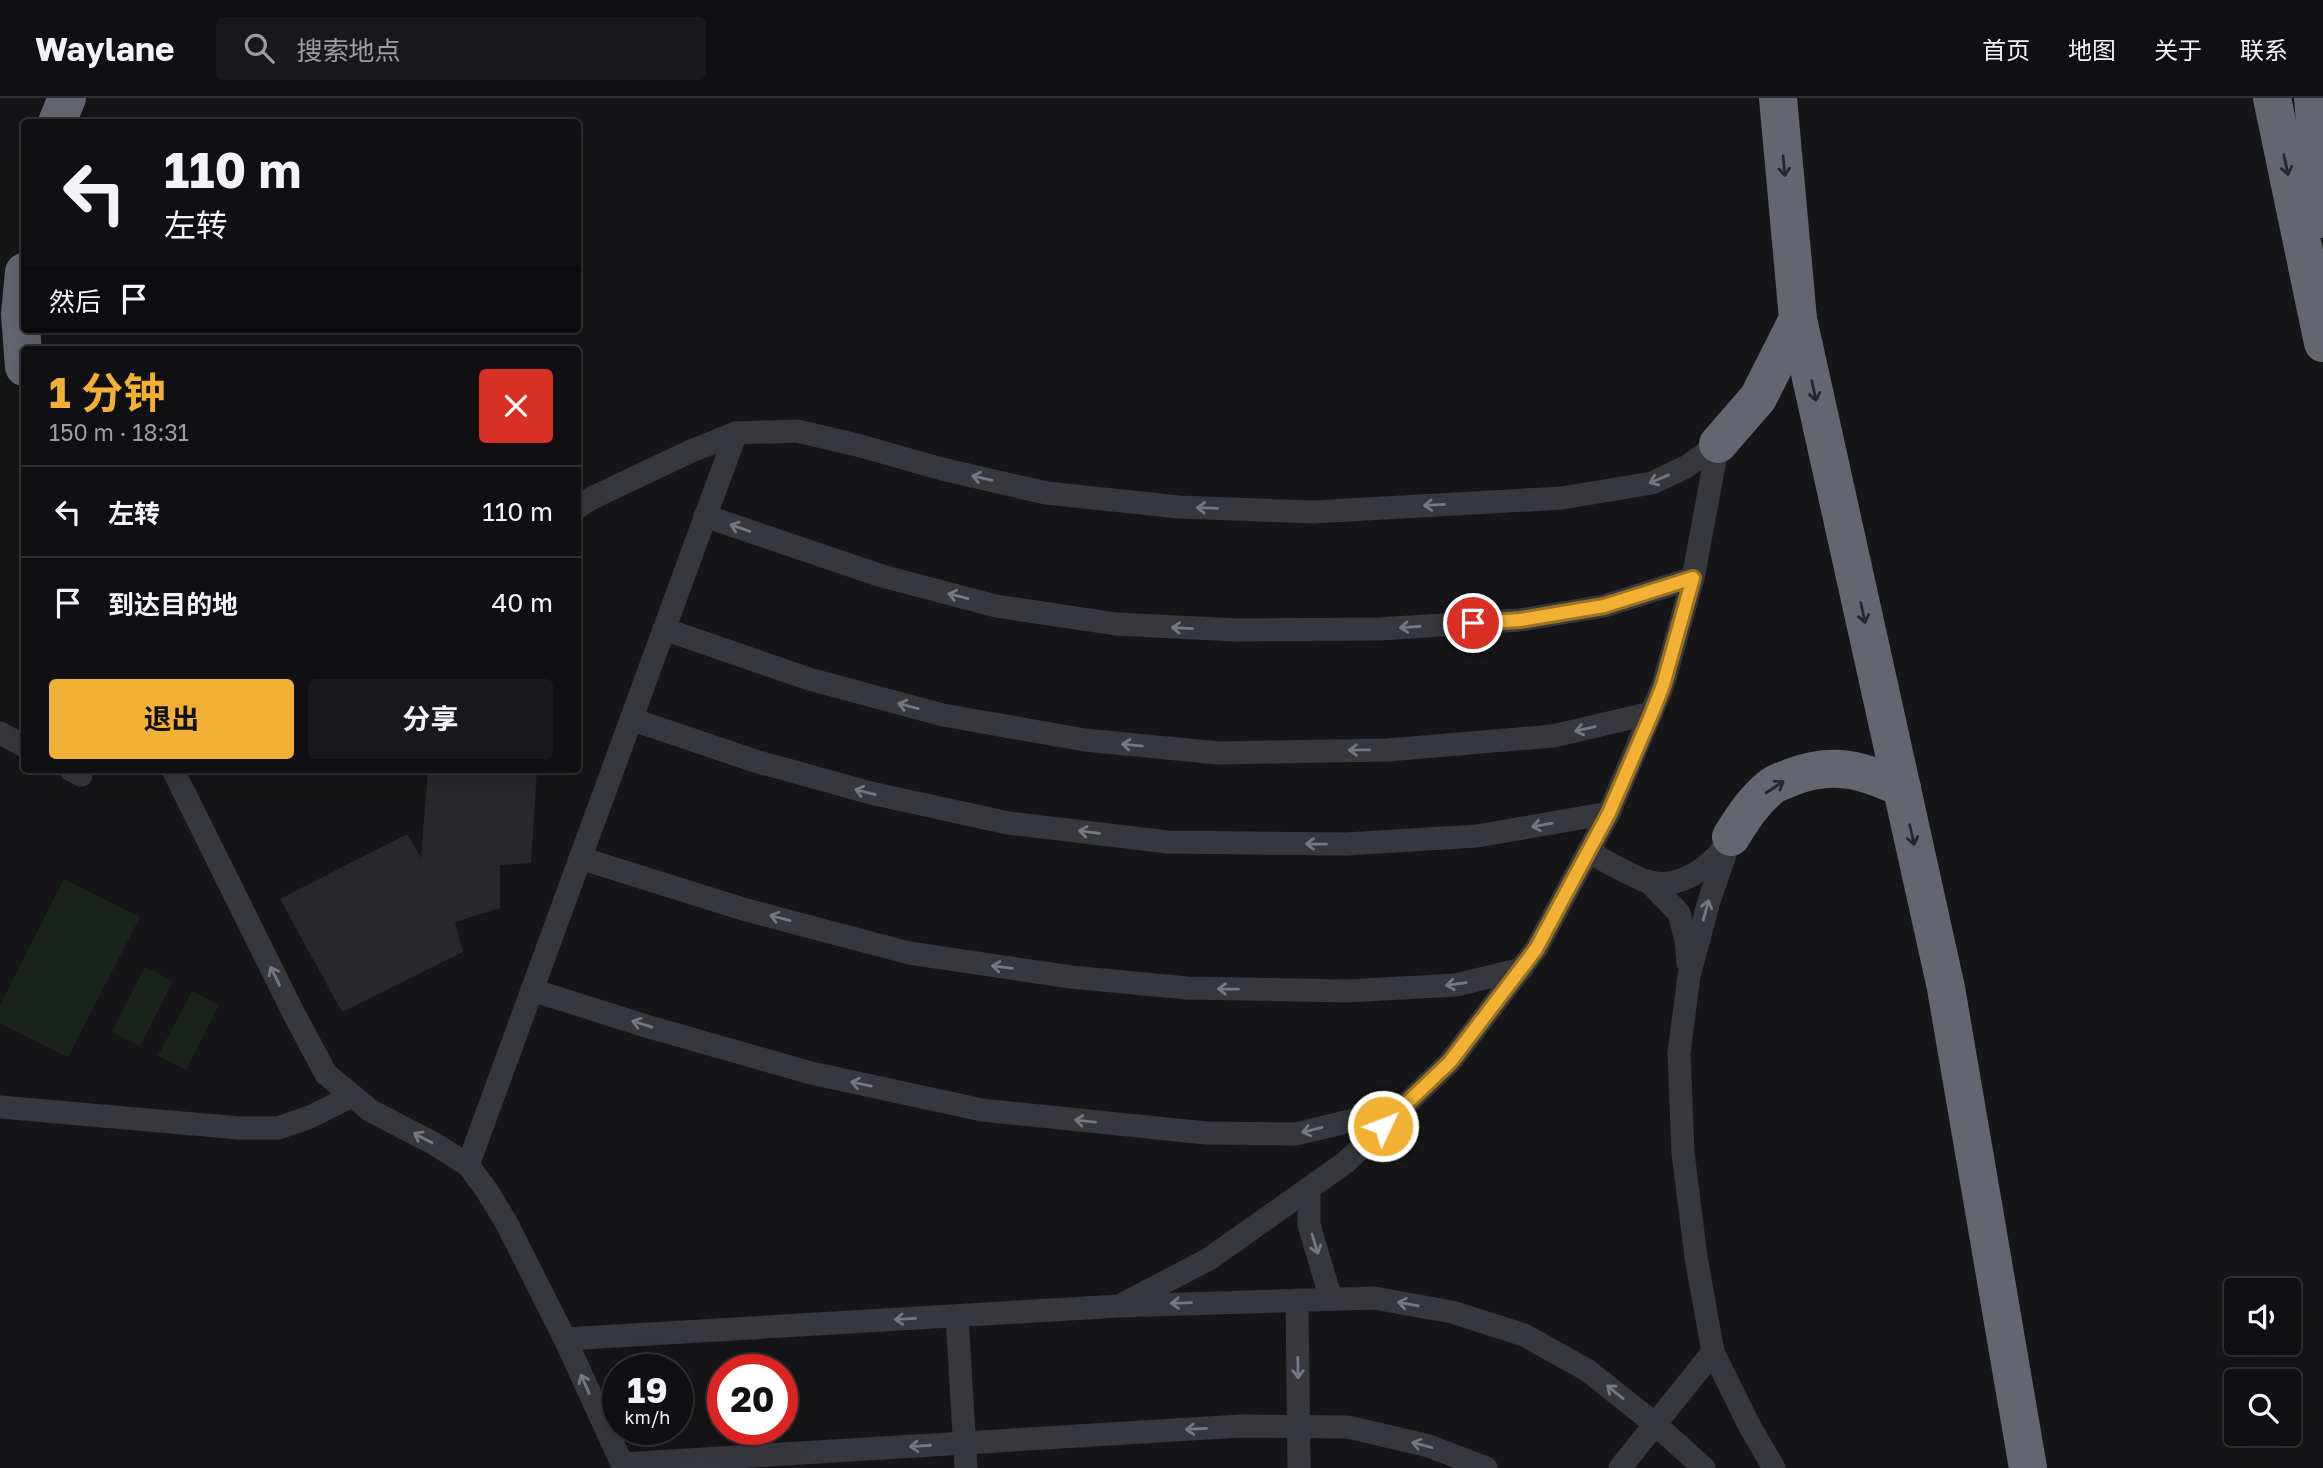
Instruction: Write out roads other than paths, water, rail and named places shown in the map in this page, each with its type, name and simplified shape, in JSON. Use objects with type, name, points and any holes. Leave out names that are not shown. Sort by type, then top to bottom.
[{"type":"highway","points":[[58,119],[67,98]]},
{"type":"highway","points":[[1778,98],[1798,319],[1946,988],[2028,1468]]},
{"type":"highway","points":[[2272,98],[2323,343]]},
{"type":"highway","points":[[2313,98],[2323,219]]},
{"type":"highway","points":[[21,304],[21,327]]},
{"type":"highway","points":[[1718,444],[1758,398],[1798,319]]},
{"type":"highway","points":[[1731,837],[1749,809],[1773,785],[1811,770],[1841,769],[1870,773],[1902,788]]},
{"type":"lane","points":[[581,506],[592,498],[689,452],[736,433],[797,431],[1046,493],[1179,507],[1313,512],[1562,498],[1652,483],[1686,467],[1718,444]]},
{"type":"lane","points":[[468,1165],[736,433]]},
{"type":"lane","points":[[1119,1306],[1209,1258],[1346,1161],[1450,1062],[1536,949],[1609,813],[1663,685],[1693,578],[1718,444]]},
{"type":"lane","points":[[705,516],[882,576],[996,606],[1116,624],[1235,630],[1379,629],[1520,620],[1604,606],[1693,578]]},
{"type":"lane","points":[[664,629],[809,679],[943,715],[1085,740],[1218,753],[1388,750],[1553,736],[1652,713]]},
{"type":"lane","points":[[631,719],[755,761],[871,793],[1008,823],[1168,842],[1346,844],[1477,836],[1609,813]]},
{"type":"lane","points":[[0,733],[21,744]]},
{"type":"lane","points":[[174,773],[286,1000],[326,1074],[371,1111],[433,1143],[468,1165],[506,1222],[565,1339],[623,1466],[1240,1426],[1348,1427],[1429,1446],[1486,1468]]},
{"type":"lane","points":[[1589,852],[1648,881],[1672,884],[1695,874],[1718,854],[1731,837]]},
{"type":"lane","points":[[1731,837],[1709,901],[1689,976],[1679,1053],[1683,1153],[1696,1257],[1713,1352],[1774,1468]]},
{"type":"lane","points":[[580,858],[743,909],[909,953],[1071,977],[1187,988],[1348,991],[1456,985],[1522,969]]},
{"type":"lane","points":[[1648,881],[1679,913],[1686,940],[1689,976]]},
{"type":"lane","points":[[532,990],[811,1073],[982,1110],[1206,1133],[1296,1133],[1402,1108]]},
{"type":"lane","points":[[0,1107],[239,1128],[278,1128],[310,1117],[352,1096]]},
{"type":"lane","points":[[1309,1188],[1309,1224],[1331,1299]]},
{"type":"lane","points":[[565,1339],[1119,1306],[1374,1298],[1452,1311],[1524,1335],[1587,1370],[1655,1424],[1704,1468]]},
{"type":"lane","points":[[1297,1300],[1299,1468]]},
{"type":"lane","points":[[957,1316],[966,1468]]},
{"type":"lane","points":[[1620,1468],[1713,1352]]}]
